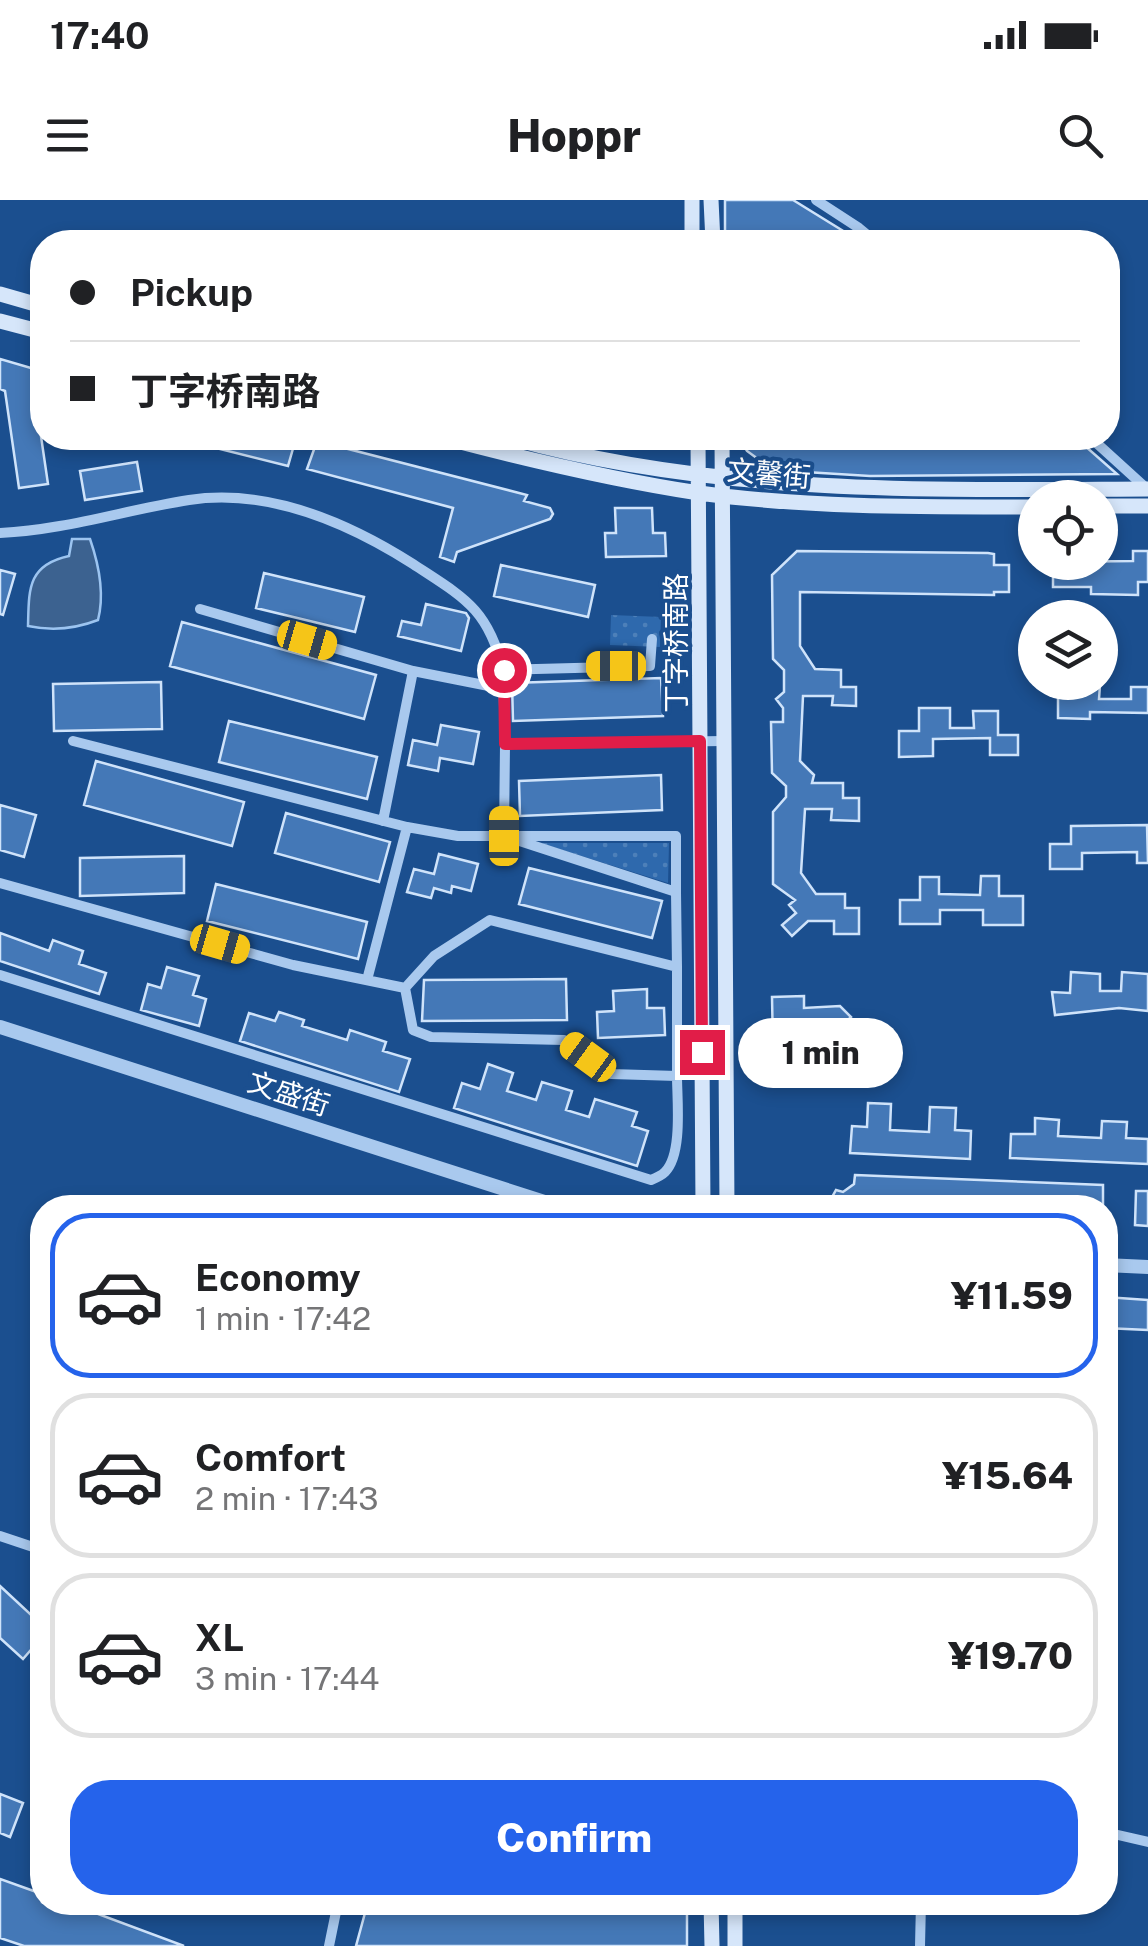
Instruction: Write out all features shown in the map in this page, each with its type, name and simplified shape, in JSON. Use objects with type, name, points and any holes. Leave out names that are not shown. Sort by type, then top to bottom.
[{"type":"main road","points":[[692,200],[692,230]]},
{"type":"main road","points":[[711,200],[712,230]]},
{"type":"main road","points":[[0,294],[30,303]]},
{"type":"main road","points":[[0,321],[30,329]]},
{"type":"main road","name":"文馨街","points":[[494,450],[700,493],[857,505],[1018,506]]},
{"type":"main road","name":"文馨街","points":[[572,450],[699,475],[873,490],[1148,489]]},
{"type":"main road","name":"丁字桥南路","points":[[698,450],[702,1195]]},
{"type":"main road","name":"丁字桥南路","points":[[723,450],[727,1195]]},
{"type":"main road","points":[[1118,506],[1148,506]]},
{"type":"main road","points":[[711,1915],[712,1946]]},
{"type":"main road","points":[[735,1915],[736,1946]]},
{"type":"street","points":[[816,200],[861,230]]},
{"type":"street","points":[[1104,450],[1148,489]]},
{"type":"street","points":[[0,533],[42,531],[192,500],[240,498],[300,509],[354,530],[476,608],[495,636],[504,670],[504,836]]},
{"type":"street","points":[[200,609],[414,671],[504,689]]},
{"type":"street","points":[[504,670],[650,666],[652,640]]},
{"type":"street","points":[[383,821],[414,671]]},
{"type":"street","points":[[0,975],[651,1180],[666,1172],[672,1158],[677,1076],[676,836],[458,836],[407,827],[73,741]]},
{"type":"street","points":[[505,744],[724,741]]},
{"type":"street","points":[[367,980],[407,827]]},
{"type":"street","points":[[504,836],[676,892]]},
{"type":"street","points":[[0,883],[293,965],[406,988]]},
{"type":"street","points":[[406,988],[434,956],[490,920],[677,967]]},
{"type":"street","points":[[406,988],[413,1030],[432,1036],[564,1040],[611,1074],[677,1076]]},
{"type":"street","name":"文盛街","points":[[0,1027],[503,1195]]},
{"type":"street","points":[[1118,1265],[1148,1267]]},
{"type":"street","points":[[0,1536],[30,1546]]},
{"type":"street","points":[[1118,1835],[1148,1842]]},
{"type":"street","points":[[329,1946],[335,1915]]},
{"type":"street","points":[[920,1946],[921,1915]]},
{"type":"shaded area","points":[[72,539],[90,539],[101,589],[98,620],[63,628],[28,626],[33,581],[45,566],[69,556]]},
{"type":"shaded area","points":[[611,615],[661,617],[660,647],[610,645]]},
{"type":"shaded area","points":[[540,843],[669,843],[668,883]]},
{"type":"building","points":[[725,200],[793,200],[842,230],[725,230]]},
{"type":"building","points":[[0,359],[30,368],[30,450],[43,450],[48,484],[19,488],[5,391],[0,389]]},
{"type":"building","points":[[224,450],[293,450],[288,466]]},
{"type":"building","points":[[314,450],[352,450],[527,495],[524,501],[550,508],[553,514],[550,519],[457,552],[454,562],[440,557],[453,508],[307,469]]},
{"type":"building","points":[[1090,450],[1117,474],[870,476],[773,470],[747,451]]},
{"type":"building","points":[[137,462],[142,491],[85,500],[80,471]]},
{"type":"building","points":[[615,508],[652,508],[653,533],[665,533],[666,556],[606,557],[605,533],[616,533]]},
{"type":"building","points":[[797,551],[988,553],[994,554],[994,565],[1009,565],[1009,592],[994,595],[800,592],[800,646],[815,669],[841,670],[841,687],[856,687],[856,706],[832,705],[833,696],[803,696],[800,761],[814,775],[812,783],[843,783],[843,798],[859,798],[859,821],[831,820],[832,809],[805,809],[801,873],[816,894],[845,894],[845,908],[859,908],[859,934],[834,934],[834,921],[808,921],[792,936],[782,925],[796,913],[789,905],[795,900],[773,884],[773,812],[786,797],[786,786],[772,773],[771,722],[783,722],[783,708],[776,699],[784,692],[784,670],[773,659],[772,575]]},
{"type":"building","points":[[1133,551],[1148,551],[1148,582],[1138,582],[1138,595],[1091,594],[1091,587],[1053,587],[1053,580],[1118,580],[1118,561],[1133,561]]},
{"type":"building","points":[[501,565],[595,585],[588,617],[494,596]]},
{"type":"building","points":[[0,570],[15,574],[3,615],[0,614]]},
{"type":"building","points":[[264,573],[364,597],[355,632],[256,608]]},
{"type":"building","points":[[426,604],[466,613],[469,618],[461,651],[398,636],[402,621],[421,625]]},
{"type":"building","points":[[182,622],[376,675],[364,719],[170,666]]},
{"type":"building","points":[[661,678],[663,716],[513,721],[512,683]]},
{"type":"building","points":[[161,682],[162,729],[54,731],[53,684]]},
{"type":"building","points":[[1131,687],[1148,687],[1148,713],[1090,712],[1090,719],[1058,718],[1058,700],[1131,699]]},
{"type":"building","points":[[919,708],[950,708],[950,728],[974,728],[973,711],[998,711],[998,735],[1018,735],[1018,755],[990,755],[990,738],[933,739],[933,756],[899,757],[899,731],[919,731]]},
{"type":"building","points":[[229,721],[377,757],[367,799],[219,762]]},
{"type":"building","points":[[441,725],[479,732],[473,764],[440,758],[438,771],[408,765],[413,740],[437,745]]},
{"type":"building","points":[[96,761],[244,802],[232,846],[84,805]]},
{"type":"building","points":[[661,775],[662,810],[520,816],[519,781]]},
{"type":"building","points":[[0,805],[36,815],[24,857],[0,850]]},
{"type":"building","points":[[286,813],[390,842],[379,882],[275,853]]},
{"type":"building","points":[[1147,825],[1148,863],[1137,863],[1137,852],[1082,853],[1082,869],[1050,869],[1050,844],[1071,844],[1071,826]]},
{"type":"building","points":[[439,854],[478,864],[471,891],[452,886],[451,893],[434,888],[431,898],[407,892],[414,869],[434,874]]},
{"type":"building","points":[[184,856],[184,893],[80,896],[80,858]]},
{"type":"building","points":[[529,868],[662,901],[652,938],[519,904]]},
{"type":"building","points":[[981,876],[999,876],[999,896],[1023,896],[1023,925],[983,925],[983,910],[940,910],[940,924],[900,924],[900,900],[920,900],[920,877],[939,877],[939,894],[980,895]]},
{"type":"building","points":[[216,884],[367,922],[358,959],[207,921]]},
{"type":"building","points":[[0,933],[49,951],[53,940],[83,951],[79,964],[106,973],[99,994],[0,961]]},
{"type":"building","points":[[167,967],[199,976],[193,995],[206,999],[199,1026],[141,1010],[148,984],[161,988]]},
{"type":"building","points":[[1071,972],[1100,974],[1100,991],[1121,991],[1122,972],[1148,974],[1148,1011],[1119,1008],[1055,1015],[1052,992],[1070,993]]},
{"type":"building","points":[[566,979],[567,1020],[422,1021],[424,980]]},
{"type":"building","points":[[647,989],[647,1008],[664,1008],[665,1035],[598,1038],[597,1012],[614,1011],[613,991]]},
{"type":"building","points":[[804,996],[804,1008],[840,1006],[851,1017],[844,1024],[858,1037],[845,1050],[830,1035],[804,1036],[804,1047],[773,1048],[772,997]]},
{"type":"building","points":[[279,1012],[304,1020],[302,1026],[347,1040],[350,1030],[386,1042],[383,1051],[410,1059],[399,1092],[240,1041],[249,1013],[275,1021]]},
{"type":"building","points":[[488,1064],[513,1073],[507,1091],[536,1100],[542,1082],[572,1091],[566,1110],[589,1117],[595,1099],[637,1112],[632,1126],[648,1131],[637,1166],[454,1108],[462,1083],[480,1089]]},
{"type":"building","points":[[868,1103],[891,1104],[890,1130],[929,1132],[930,1107],[956,1108],[955,1130],[971,1131],[970,1159],[850,1153],[852,1126],[867,1127]]},
{"type":"building","points":[[1035,1118],[1059,1120],[1058,1136],[1101,1138],[1102,1121],[1127,1122],[1126,1138],[1148,1139],[1148,1164],[1010,1158],[1011,1134],[1035,1134]]},
{"type":"building","points":[[855,1175],[1103,1185],[1103,1195],[833,1195],[836,1190],[843,1192],[854,1184]]},
{"type":"building","points":[[1136,1191],[1148,1191],[1148,1226],[1135,1225]]},
{"type":"building","points":[[1118,1298],[1148,1300],[1148,1330],[1118,1329]]},
{"type":"building","points":[[0,1586],[30,1614],[30,1651],[23,1659],[0,1638]]},
{"type":"building","points":[[0,1794],[23,1803],[10,1837],[0,1833]]},
{"type":"building","points":[[0,1879],[30,1890],[30,1915],[101,1915],[184,1946],[24,1946],[0,1938]]},
{"type":"building","points":[[364,1915],[687,1915],[687,1946],[356,1946]]},
{"type":"route","points":[[504,670],[505,744],[700,741],[702,1052]]}]
